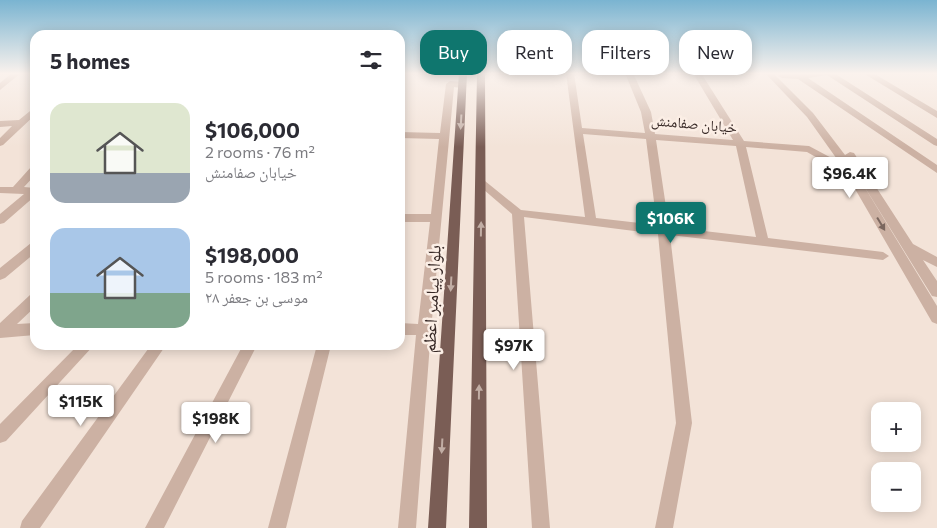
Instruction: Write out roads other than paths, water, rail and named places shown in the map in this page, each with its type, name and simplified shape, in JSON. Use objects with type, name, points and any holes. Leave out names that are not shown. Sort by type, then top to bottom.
[{"type":"main road","name":"بلوار پیامبر اعظم","points":[[437,528],[462,98]]},
{"type":"main road","points":[[478,528],[482,98]]},
{"type":"street","points":[[407,528],[424,330],[448,98]]},
{"type":"street","points":[[573,98],[591,222]]},
{"type":"street","points":[[640,98],[646,112],[664,230],[684,423],[664,528]]},
{"type":"street","points":[[712,98],[740,143],[763,241]]},
{"type":"street","points":[[794,98],[804,108],[815,140],[851,174]]},
{"type":"street","points":[[804,98],[850,155],[937,292]]},
{"type":"street","points":[[829,98],[908,148],[937,170]]},
{"type":"street","points":[[867,98],[937,142]]},
{"type":"street","points":[[908,98],[937,115]]},
{"type":"street","points":[[0,144],[30,115]]},
{"type":"street","points":[[0,124],[21,123]]},
{"type":"street","name":"خیابان صفامنش","points":[[578,131],[740,143],[815,140]]},
{"type":"street","points":[[405,135],[443,136]]},
{"type":"street","points":[[815,140],[840,155],[937,318]]},
{"type":"street","points":[[908,148],[937,142]]},
{"type":"street","points":[[15,191],[30,174]]},
{"type":"street","points":[[481,183],[518,213],[883,256]]},
{"type":"street","points":[[0,190],[30,191]]},
{"type":"street","points":[[0,220],[30,194]]},
{"type":"street","points":[[518,213],[541,528]]},
{"type":"street","points":[[405,218],[436,218]]},
{"type":"street","points":[[908,247],[937,262]]},
{"type":"street","points":[[0,275],[30,250]]},
{"type":"street","points":[[0,331],[30,304]]},
{"type":"street","points":[[0,331],[30,329]]},
{"type":"street","points":[[405,329],[424,330]]},
{"type":"street","points":[[0,435],[82,350]]},
{"type":"street","points":[[29,528],[155,350]]},
{"type":"street","points":[[154,528],[247,350]]},
{"type":"street","points":[[277,528],[323,350]]}]
